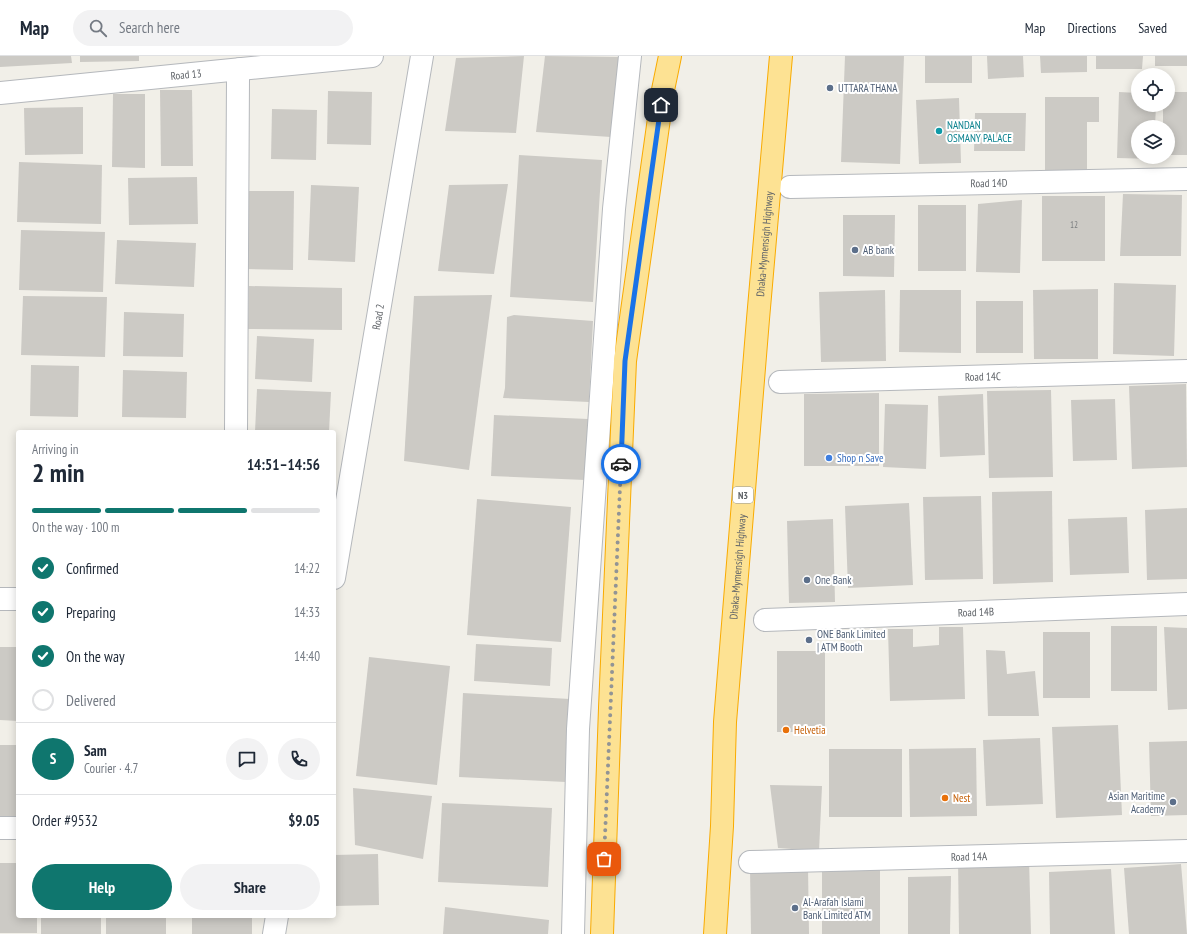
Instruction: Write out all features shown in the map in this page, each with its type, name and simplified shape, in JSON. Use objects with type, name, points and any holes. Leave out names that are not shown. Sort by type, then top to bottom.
[{"type":"highway","points":[[602,934],[625,361],[663,90],[670,56]]},
{"type":"highway","name":"Dhaka-Mymensigh Highway","points":[[715,934],[722,826],[726,706],[756,335],[782,56]]},
{"type":"street","name":"Road 13","points":[[0,93],[372,56]]},
{"type":"street","name":"Road 2","points":[[336,566],[422,56]]},
{"type":"street","points":[[573,934],[578,729],[614,209],[630,56]]},
{"type":"street","points":[[236,430],[238,78],[240,69]]},
{"type":"street","name":"Road 14D","points":[[790,187],[1187,179]]},
{"type":"street","name":"Road 14C","points":[[780,382],[1187,371]]},
{"type":"street","points":[[0,599],[16,599]]},
{"type":"street","name":"Road 14B","points":[[765,620],[1187,604]]},
{"type":"street","points":[[0,828],[16,828]]},
{"type":"street","name":"Road 14A","points":[[750,862],[1187,851]]},
{"type":"street","points":[[274,934],[277,918]]},
{"type":"building","points":[[0,56],[71,56],[72,63],[0,67]]},
{"type":"building","points":[[80,56],[139,56],[139,61],[80,62]]},
{"type":"building","points":[[524,56],[516,133],[445,131],[456,58]]},
{"type":"building","points":[[545,56],[621,57],[611,137],[536,132]]},
{"type":"building","points":[[845,56],[904,56],[900,164],[841,162]]},
{"type":"building","points":[[925,56],[972,56],[972,83],[925,83]]},
{"type":"building","points":[[987,56],[1023,56],[1024,77],[988,79]]},
{"type":"building","points":[[1040,56],[1087,56],[1087,72],[1041,73]]},
{"type":"building","points":[[1096,56],[1143,56],[1142,68],[1096,69]]},
{"type":"building","points":[[1155,56],[1187,56],[1187,66],[1155,66]]},
{"type":"building","points":[[160,90],[192,90],[193,166],[161,166]]},
{"type":"building","points":[[328,91],[372,92],[371,145],[327,144]]},
{"type":"building","points":[[1119,92],[1131,93],[1131,112],[1156,112],[1155,120],[1131,120],[1131,158],[1117,158]]},
{"type":"building","points":[[1175,92],[1187,92],[1187,155],[1175,155],[1175,120],[1163,120],[1163,112],[1175,112]]},
{"type":"building","points":[[113,94],[145,94],[145,168],[112,167]]},
{"type":"building","points":[[1045,97],[1099,97],[1099,122],[1087,122],[1087,170],[1045,170]]},
{"type":"building","name":"NANDAN OSMANY PALACE","points":[[959,98],[961,163],[919,164],[916,100]]},
{"type":"building","points":[[83,107],[83,154],[25,155],[24,108]]},
{"type":"building","points":[[272,109],[317,110],[316,160],[271,159]]},
{"type":"building","points":[[975,113],[1026,113],[1025,151],[974,151]]},
{"type":"building","points":[[519,155],[602,160],[593,302],[510,297]]},
{"type":"building","points":[[19,162],[102,165],[101,224],[17,222]]},
{"type":"building","points":[[197,177],[198,224],[129,225],[128,178]]},
{"type":"building","points":[[508,184],[494,274],[438,271],[449,185]]},
{"type":"building","points":[[311,185],[359,187],[355,262],[308,260]]},
{"type":"building","points":[[246,191],[294,191],[293,270],[246,269]]},
{"type":"building","points":[[1123,194],[1182,195],[1181,256],[1120,256]]},
{"type":"building","points":[[1042,196],[1105,196],[1105,261],[1042,261]]},
{"type":"building","points":[[1022,200],[1020,273],[976,272],[978,204]]},
{"type":"building","points":[[918,205],[966,205],[966,271],[918,271]]},
{"type":"building","points":[[843,215],[895,215],[894,277],[843,276]]},
{"type":"building","points":[[21,230],[105,232],[103,292],[19,290]]},
{"type":"building","points":[[117,240],[196,243],[194,287],[115,284]]},
{"type":"building","points":[[1114,283],[1176,285],[1174,356],[1113,354]]},
{"type":"building","points":[[249,286],[342,288],[342,330],[248,329]]},
{"type":"building","points":[[1098,289],[1098,359],[1034,359],[1033,290]]},
{"type":"building","points":[[885,290],[886,361],[821,362],[819,292]]},
{"type":"building","points":[[900,290],[961,290],[961,353],[899,352]]},
{"type":"building","points":[[492,295],[469,470],[404,461],[414,296]]},
{"type":"building","points":[[23,296],[107,297],[105,357],[21,355]]},
{"type":"building","points":[[976,301],[1023,301],[1023,353],[976,353]]},
{"type":"building","points":[[124,312],[184,314],[183,357],[123,356]]},
{"type":"building","points":[[514,315],[593,321],[589,402],[503,398],[505,388],[507,317]]},
{"type":"building","points":[[257,336],[314,339],[312,382],[255,379]]},
{"type":"building","points":[[31,365],[79,366],[78,417],[30,416]]},
{"type":"building","points":[[123,370],[187,372],[186,418],[122,417]]},
{"type":"building","points":[[1186,384],[1187,467],[1132,469],[1129,386]]},
{"type":"building","points":[[257,389],[331,392],[329,430],[255,430]]},
{"type":"building","points":[[1051,390],[1053,477],[989,478],[987,391]]},
{"type":"building","points":[[879,393],[879,466],[804,466],[804,394]]},
{"type":"building","points":[[983,394],[985,455],[940,457],[938,396]]},
{"type":"building","points":[[1115,399],[1117,460],[1073,461],[1071,400]]},
{"type":"building","points":[[885,404],[928,405],[926,469],[883,467]]},
{"type":"building","points":[[494,415],[588,419],[585,480],[491,476]]},
{"type":"building","points":[[1052,491],[1053,582],[993,584],[992,492]]},
{"type":"building","points":[[981,496],[983,579],[925,580],[923,497]]},
{"type":"building","points":[[477,499],[571,507],[561,642],[467,635]]},
{"type":"building","points":[[909,503],[913,585],[848,588],[845,506]]},
{"type":"building","points":[[1187,508],[1187,579],[1147,580],[1145,510]]},
{"type":"building","points":[[1127,517],[1129,573],[1070,575],[1068,519]]},
{"type":"building","points":[[833,519],[835,602],[789,603],[787,521]]},
{"type":"building","points":[[1111,626],[1157,626],[1157,691],[1111,691]]},
{"type":"building","points":[[939,627],[963,627],[965,699],[890,701],[888,629],[913,629],[913,647],[939,645]]},
{"type":"building","points":[[1164,627],[1187,628],[1187,709],[1168,710]]},
{"type":"building","points":[[1043,632],[1090,632],[1090,698],[1043,698]]},
{"type":"building","points":[[476,644],[552,648],[550,686],[474,681]]},
{"type":"building","points":[[0,647],[16,647],[16,721],[0,720]]},
{"type":"building","points":[[986,650],[1005,651],[1007,674],[1035,671],[1039,716],[988,716]]},
{"type":"building","points":[[777,651],[825,651],[825,732],[777,732]]},
{"type":"building","points":[[369,657],[450,666],[437,785],[356,776]]},
{"type":"building","points":[[463,693],[570,699],[566,782],[459,777]]},
{"type":"building","points":[[1118,725],[1122,815],[1056,818],[1052,727]]},
{"type":"building","points":[[1040,738],[1043,804],[986,806],[983,740]]},
{"type":"building","points":[[1187,741],[1187,815],[1151,816],[1149,742]]},
{"type":"building","points":[[0,745],[16,745],[16,828],[0,828]]},
{"type":"building","points":[[976,748],[977,816],[910,817],[909,749]]},
{"type":"building","points":[[829,749],[902,749],[902,817],[829,817]]},
{"type":"building","points":[[770,785],[822,786],[819,851],[778,848]]},
{"type":"building","points":[[353,788],[432,796],[423,859],[355,845]]},
{"type":"building","points":[[442,803],[552,808],[548,887],[438,882]]},
{"type":"building","points":[[378,854],[379,905],[336,906],[336,855]]},
{"type":"building","points":[[1029,858],[1031,934],[959,934],[958,859]]},
{"type":"building","points":[[0,863],[16,863],[16,918],[37,918],[37,933],[0,933]]},
{"type":"building","points":[[1181,864],[1187,934],[1129,934],[1124,868]]},
{"type":"building","points":[[808,867],[809,934],[751,934],[750,868]]},
{"type":"building","points":[[1111,869],[1115,934],[1050,934],[1049,872]]},
{"type":"building","points":[[822,870],[880,870],[880,934],[822,934]]},
{"type":"building","points":[[951,876],[950,934],[908,934],[908,877]]},
{"type":"building","points":[[445,907],[549,920],[548,934],[443,934]]},
{"type":"building","points":[[41,918],[101,918],[101,934],[41,934]]},
{"type":"building","points":[[106,918],[166,918],[166,934],[106,934]]},
{"type":"building","points":[[192,918],[252,918],[252,934],[192,934]]},
{"type":"way so far","points":[[604,859],[621,464]]},
{"type":"place","name":"UTTARA THANA","points":[[830,88]]},
{"type":"place","name":"NANDAN OSMANY PALACE","points":[[939,131]]},
{"type":"place","name":"AB bank","points":[[855,250]]},
{"type":"place","name":"Shop n Save","points":[[829,458]]},
{"type":"place","name":"One Bank","points":[[807,580]]},
{"type":"place","name":"ONE Bank Limited | ATM Booth","points":[[809,640]]},
{"type":"place","name":"Helvetia","points":[[786,730]]},
{"type":"place","name":"Nest","points":[[945,798]]},
{"type":"place","name":"Asian Maritime Academy","points":[[1173,802]]},
{"type":"place","name":"Al-Arafah Islami Bank Limited ATM","points":[[795,908]]},
{"type":"route","points":[[621,464],[625,361],[661,105]]}]
